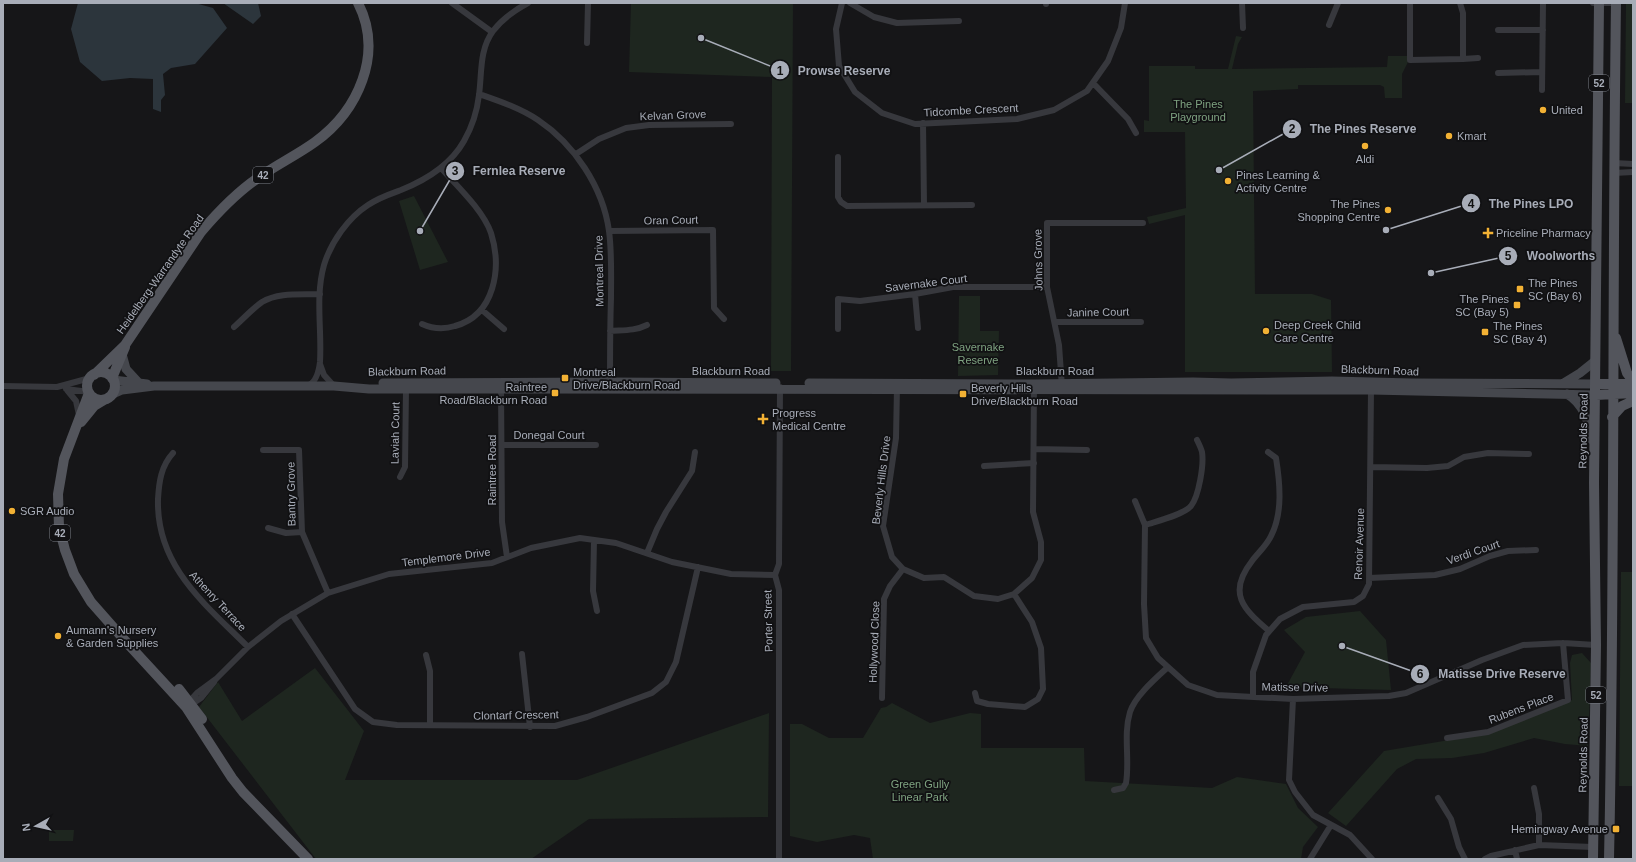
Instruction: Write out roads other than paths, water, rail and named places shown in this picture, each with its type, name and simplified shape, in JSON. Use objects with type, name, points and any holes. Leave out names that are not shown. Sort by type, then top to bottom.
[{"type":"main road","name":"Heidelberg-Warrandyte Road","points":[[113,379],[124,350],[201,232],[236,195],[258,178],[315,142],[340,119],[348,107],[362,83],[367,67],[368,55],[366,25],[363,12],[358,3]]},
{"type":"main road","name":"Reynolds Road","points":[[1593,859],[1596,645],[1595,449],[1600,3]]},
{"type":"main road","name":"52","points":[[1609,859],[1613,580],[1612,389],[1616,3]]},
{"type":"main road","points":[[1613,328],[1627,373],[1633,380]]},
{"type":"main road","name":"Heidelberg-Warrandyte Road","points":[[92,376],[124,350]]},
{"type":"main road","points":[[124,350],[126,369],[138,382]]},
{"type":"main road","points":[[1562,384],[1596,361]]},
{"type":"main road","points":[[92,376],[104,373],[113,379]]},
{"type":"main road","name":"42","points":[[92,376],[88,384],[89,392],[78,425],[67,450],[59,482],[59,527],[74,574],[91,602],[115,628],[158,667],[189,704],[259,807],[304,859]]},
{"type":"main road","name":"Blackburn Road","points":[[113,379],[138,382],[154,386]]},
{"type":"main road","name":"42","points":[[78,425],[94,406],[113,394],[115,386],[113,379]]},
{"type":"main road","name":"Blackburn Road","points":[[1062,387],[1193,382],[1231,383],[1332,380],[1412,383],[1596,384],[1633,393]]},
{"type":"main road","name":"Blackburn Road","points":[[334,386],[368,383],[429,382],[501,386]]},
{"type":"main road","name":"Blackburn Road","points":[[113,394],[122,390],[154,386],[334,386],[406,389],[610,385],[1371,390],[1596,395],[1633,384]]},
{"type":"main road","points":[[89,392],[95,399],[104,400]]},
{"type":"main road","points":[[1567,394],[1581,406],[1588,422],[1595,449]]},
{"type":"main road","points":[[1612,417],[1622,406],[1633,401]]},
{"type":"main road","points":[[1596,645],[1612,645]]},
{"type":"main road","name":"42","points":[[292,844],[308,859]]},
{"type":"street","points":[[452,3],[492,32]]},
{"type":"street","points":[[308,386],[315,380],[320,362],[321,278],[329,251],[345,226],[368,204],[432,176],[456,153],[464,142],[472,124],[480,94],[483,55],[492,32],[511,13],[528,3]]},
{"type":"street","points":[[587,43],[588,3]]},
{"type":"street","name":"Tidcombe Crescent","points":[[842,3],[836,29],[839,66],[855,92],[882,113],[915,124],[1017,119],[1054,110],[1087,91],[1108,62],[1121,28],[1124,3]]},
{"type":"street","points":[[850,3],[874,17],[897,23],[959,21]]},
{"type":"street","points":[[1242,3],[1242,28]]},
{"type":"street","points":[[1329,25],[1338,3]]},
{"type":"street","points":[[1410,3],[1410,60],[1478,58]]},
{"type":"street","points":[[1460,3],[1463,13],[1463,59]]},
{"type":"street","points":[[1542,90],[1543,3]]},
{"type":"street","points":[[1593,3],[1616,3]]},
{"type":"street","points":[[1498,30],[1543,30]]},
{"type":"street","points":[[1498,72],[1542,72]]},
{"type":"street","points":[[1092,83],[1128,119],[1136,133]]},
{"type":"street","name":"Montreal Drive","points":[[480,94],[503,102],[537,119],[554,132],[576,154],[591,180],[602,204],[609,231],[611,274],[610,385]]},
{"type":"street","points":[[923,123],[924,205]]},
{"type":"street","name":"Kelvan Grove","points":[[576,154],[599,139],[626,128],[650,125],[731,124]]},
{"type":"street","points":[[838,157],[838,196],[841,202],[847,206],[972,205]]},
{"type":"street","points":[[1614,168],[1633,164]]},
{"type":"street","points":[[422,324],[431,328],[450,328],[461,325],[473,318],[482,310],[488,300],[496,271],[496,250],[490,231],[482,216],[441,168]]},
{"type":"street","points":[[1614,168],[1633,172]]},
{"type":"street","name":"Johns Grove","points":[[1062,387],[1059,345],[1047,287],[1047,223],[1143,223]]},
{"type":"street","name":"Oran Court","points":[[609,231],[713,230],[714,308],[724,319]]},
{"type":"street","name":"Savernake Court","points":[[838,329],[838,299],[860,301],[915,294],[953,287],[1047,287]]},
{"type":"street","points":[[234,327],[262,302],[271,298],[284,295],[320,294]]},
{"type":"street","points":[[915,294],[918,328]]},
{"type":"street","points":[[482,310],[504,329]]},
{"type":"street","name":"Janine Court","points":[[1055,322],[1141,322]]},
{"type":"street","points":[[610,331],[633,330],[647,325]]},
{"type":"street","points":[[320,362],[324,374],[334,386]]},
{"type":"street","points":[[58,387],[92,376]]},
{"type":"street","points":[[3,386],[58,387],[67,390],[89,392]]},
{"type":"street","name":"Raintree Road","points":[[501,386],[502,522],[507,557]]},
{"type":"street","name":"Porter Street","points":[[778,859],[780,590],[775,575],[779,564],[780,386]]},
{"type":"street","name":"Beverly Hills Drive","points":[[897,387],[896,438],[883,526],[892,557],[903,569],[924,578],[944,577],[974,596],[998,599],[1014,594],[1032,578],[1041,560],[1041,542],[1033,512],[1034,387]]},
{"type":"street","name":"Laviah Court","points":[[400,477],[405,467],[406,389]]},
{"type":"street","points":[[67,390],[78,406],[78,425]]},
{"type":"street","name":"Renoir Avenue","points":[[1253,696],[1253,672],[1266,635],[1280,618],[1303,607],[1354,602],[1363,596],[1369,584],[1371,390]]},
{"type":"street","points":[[1145,524],[1174,516],[1190,506],[1200,480],[1202,453],[1197,440]]},
{"type":"street","name":"Donegal Court","points":[[502,446],[596,445]]},
{"type":"street","points":[[1034,449],[1087,450]]},
{"type":"street","name":"Bantry Grove","points":[[264,450],[299,450],[302,532],[328,593]]},
{"type":"street","points":[[647,553],[666,512],[692,471],[695,452]]},
{"type":"street","points":[[1268,452],[1276,458],[1279,481],[1279,511],[1271,536],[1247,567],[1241,578],[1240,589],[1242,602],[1250,615],[1270,631]]},
{"type":"street","name":"Athenry Terrace","points":[[172,453],[164,466],[158,491],[159,518],[166,548],[187,585],[248,647]]},
{"type":"street","points":[[1371,467],[1428,468],[1448,466],[1464,457],[1488,453],[1529,454]]},
{"type":"street","points":[[984,466],[1034,463]]},
{"type":"street","name":"Matisse Drive","points":[[1135,501],[1145,524],[1144,604],[1146,638],[1158,658],[1188,685],[1218,695],[1293,699],[1389,696],[1406,693],[1523,644],[1564,643],[1596,645]]},
{"type":"street","points":[[268,528],[286,533],[302,532]]},
{"type":"street","name":"Templemore Drive","points":[[189,704],[196,693],[216,679],[248,647],[281,621],[328,593],[389,574],[492,563],[531,548],[580,538],[616,543],[672,562],[731,574],[775,575]]},
{"type":"street","points":[[594,540],[593,592],[597,611]]},
{"type":"street","name":"Verdi Court","points":[[1369,578],[1435,575],[1460,569],[1502,552],[1536,550]]},
{"type":"street","name":"Clontarf Crescent","points":[[292,614],[355,709],[362,716],[373,722],[384,724],[530,727],[556,726],[587,717],[652,693],[666,682],[676,662],[698,567]]},
{"type":"street","name":"Hollywood Close","points":[[882,698],[884,599],[890,586],[903,569]]},
{"type":"street","points":[[975,693],[977,701],[988,704],[1025,707],[1038,699],[1043,689],[1041,648],[1032,622],[1014,594]]},
{"type":"street","name":"Rubens Place","points":[[1447,738],[1488,732],[1568,700],[1564,643]]},
{"type":"street","points":[[522,654],[530,727]]},
{"type":"street","points":[[426,655],[430,671],[430,725]]},
{"type":"street","points":[[1114,790],[1123,788],[1126,783],[1127,728],[1130,711],[1145,688],[1168,667]]},
{"type":"street","points":[[1293,699],[1290,780],[1294,792],[1313,815],[1350,835],[1372,859]]},
{"type":"street","points":[[1534,788],[1538,814],[1539,845]]},
{"type":"street","points":[[1438,798],[1451,819],[1459,847],[1465,859]]},
{"type":"street","points":[[1310,859],[1331,825]]},
{"type":"street","points":[[1486,859],[1491,856],[1539,845],[1593,846]]},
{"type":"street","points":[[1515,850],[1517,859]]},
{"type":"place","name":"Prowse Reserve","points":[[701,38]]},
{"type":"place","name":"United","points":[[1543,110]]},
{"type":"place","name":"Kmart","points":[[1449,136]]},
{"type":"place","name":"Aldi","points":[[1365,146]]},
{"type":"place","name":"The Pines Reserve","points":[[1219,170]]},
{"type":"place","name":"Pines Learning & Activity Centre","points":[[1228,181]]},
{"type":"place","name":"The Pines Shopping Centre","points":[[1388,210]]},
{"type":"place","name":"The Pines LPO","points":[[1386,230]]},
{"type":"place","name":"Fernlea Reserve","points":[[420,231]]},
{"type":"place","name":"Priceline Pharmacy","points":[[1488,233]]},
{"type":"place","name":"Woolworths","points":[[1431,273]]},
{"type":"place","name":"The Pines SC (Bay 6)","points":[[1520,289]]},
{"type":"place","name":"The Pines SC (Bay 5)","points":[[1517,305]]},
{"type":"place","name":"Deep Creek Child Care Centre","points":[[1266,331]]},
{"type":"place","name":"The Pines SC (Bay 4)","points":[[1485,332]]},
{"type":"place","name":"Montreal Drive/Blackburn Road","points":[[565,378]]},
{"type":"place","name":"Raintree Road/Blackburn Road","points":[[555,393]]},
{"type":"place","name":"Beverly Hills Drive/Blackburn Road","points":[[963,394]]},
{"type":"place","name":"Progress Medical Centre","points":[[763,419]]},
{"type":"place","name":"SGR Audio","points":[[12,511]]},
{"type":"place","name":"Aumann's Nursery & Garden Supplies","points":[[58,636]]},
{"type":"place","name":"Matisse Drive Reserve","points":[[1342,646]]},
{"type":"place","name":"Hemingway Avenue","points":[[1616,829]]},
{"type":"park label","name":"The Pines Playground","points":[[1198,110]]},
{"type":"park label","name":"Savernake Reserve","points":[[978,353]]},
{"type":"park label","name":"Green Gully Linear Park","points":[[920,790]]}]
